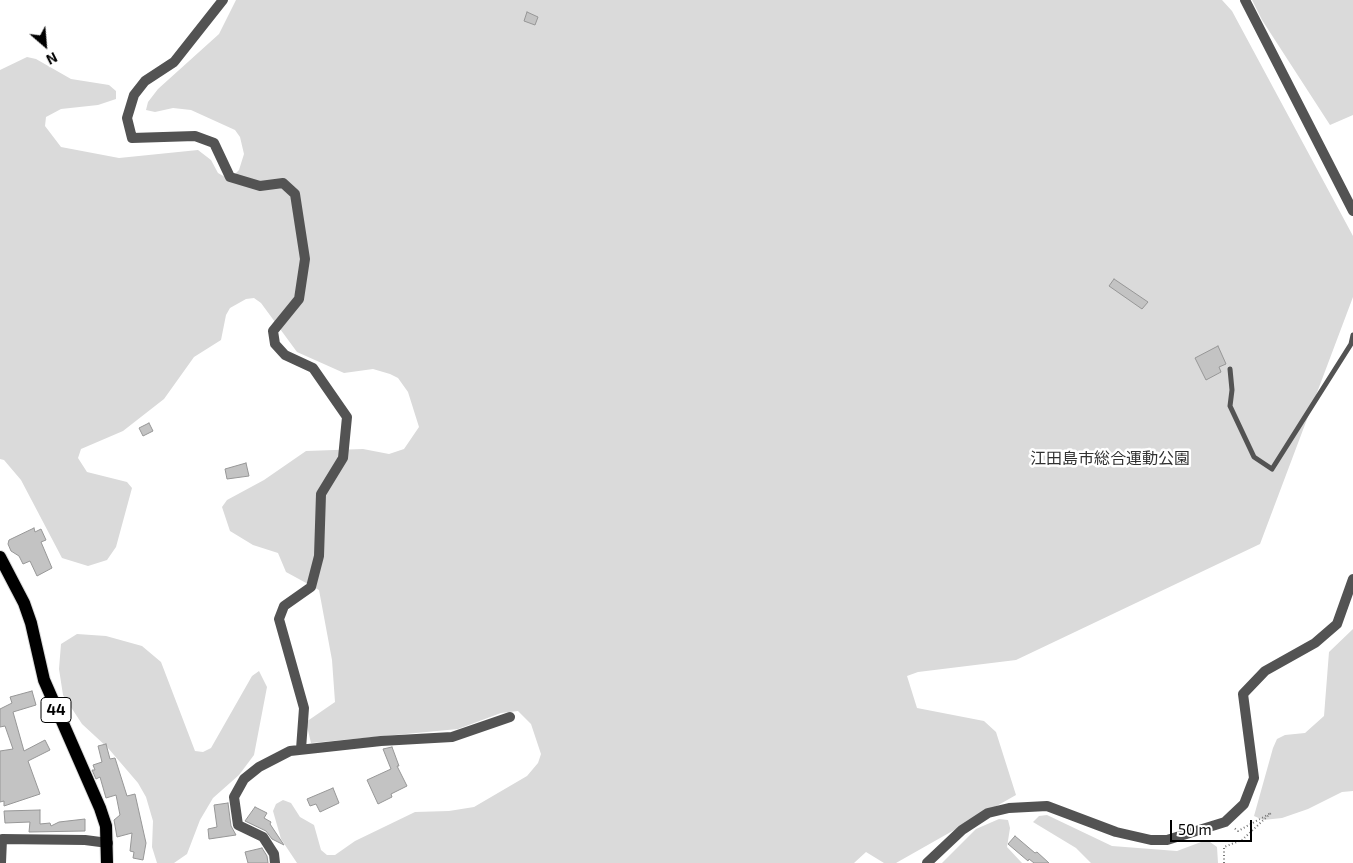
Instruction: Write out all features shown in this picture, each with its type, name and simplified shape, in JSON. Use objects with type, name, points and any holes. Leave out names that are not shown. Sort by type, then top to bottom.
[{"type":"main road","name":"44","points":[[0,557],[24,603],[31,623],[44,680],[100,808],[108,843],[107,863]]},
{"type":"street","points":[[223,0],[174,62],[145,81],[134,95],[127,118],[132,138],[195,136],[214,143],[230,177],[260,186],[283,183],[295,194],[305,259],[299,299],[273,332],[275,344],[285,355],[313,368],[347,418],[343,458],[320,494],[319,556],[311,587],[284,606],[279,619],[304,708],[301,749]]},
{"type":"street","points":[[1245,0],[1353,211]]},
{"type":"street","points":[[927,863],[962,830],[988,813],[1009,808],[1046,806],[1116,832],[1151,840],[1167,840],[1225,822],[1244,804],[1254,778],[1243,694],[1265,671],[1315,643],[1337,624],[1353,579]]},
{"type":"street","points":[[275,863],[274,854],[263,837],[238,825],[234,797],[244,779],[259,767],[290,751],[452,737],[510,717]]},
{"type":"street","points":[[1,863],[2,839],[85,840],[108,843]]},
{"type":"lane","points":[[1230,368],[1232,390],[1230,406],[1254,457],[1272,469],[1350,344],[1353,335]]},
{"type":"path","points":[[1224,863],[1224,847],[1242,840],[1271,814],[1238,831],[1225,822]]},
{"type":"green space","name":"江田島市総合運動公園","points":[[236,0],[1222,0],[1232,11],[1353,236],[1353,297],[1260,544],[1016,660],[918,672],[907,676],[917,708],[984,721],[996,732],[1016,795],[896,863],[884,863],[866,852],[854,863],[297,863],[281,839],[273,811],[276,804],[283,800],[291,803],[300,817],[314,825],[321,850],[327,855],[335,855],[355,841],[415,812],[449,811],[474,807],[527,776],[538,763],[541,754],[531,724],[518,711],[501,713],[458,729],[311,743],[306,722],[335,702],[332,660],[319,590],[286,572],[278,553],[253,545],[230,531],[222,507],[227,500],[264,480],[306,451],[363,449],[389,454],[404,449],[419,427],[408,392],[398,378],[373,369],[344,373],[297,352],[261,303],[254,298],[246,299],[230,308],[226,315],[221,340],[194,357],[164,399],[123,431],[81,449],[78,458],[87,472],[127,482],[132,488],[116,547],[107,560],[88,566],[62,558],[21,480],[4,460],[0,459],[0,70],[27,57],[36,59],[71,79],[109,85],[116,91],[116,99],[98,105],[61,109],[46,117],[45,126],[61,147],[119,158],[198,150],[211,160],[218,173],[225,177],[233,176],[239,170],[244,154],[240,137],[235,130],[191,110],[173,108],[155,112],[146,110],[148,102],[158,89],[219,34]]},
{"type":"green space","points":[[1252,0],[1353,0],[1353,115],[1330,125],[1262,20]]},
{"type":"green space","points":[[1353,629],[1353,791],[1342,792],[1308,809],[1282,818],[1263,820],[1254,816],[1277,739],[1285,735],[1305,733],[1324,716],[1329,652]]},
{"type":"green space","points":[[77,634],[106,636],[142,646],[161,662],[195,751],[203,752],[211,748],[252,676],[259,671],[267,687],[254,755],[239,775],[213,798],[200,820],[187,854],[174,863],[157,863],[152,847],[153,821],[146,797],[138,783],[108,748],[82,724],[63,695],[59,669],[61,644]]},
{"type":"green space","points":[[1047,815],[1112,846],[1177,851],[1201,842],[1210,842],[1217,847],[1218,863],[1091,863],[1076,848],[1033,822],[1039,816]]},
{"type":"green space","points":[[999,819],[1008,820],[1010,828],[1007,847],[1022,863],[942,863],[976,829]]},
{"type":"building","points":[[527,12],[538,17],[535,25],[524,21]]},
{"type":"building","points":[[1114,279],[1148,302],[1142,309],[1109,286]]},
{"type":"building","points":[[1218,346],[1226,364],[1219,367],[1221,372],[1206,380],[1195,358]]},
{"type":"building","points":[[149,423],[153,431],[143,436],[139,428]]},
{"type":"building","points":[[246,463],[249,476],[227,479],[225,469]]},
{"type":"building","points":[[34,528],[35,532],[41,529],[46,540],[41,542],[52,568],[37,576],[30,561],[23,564],[19,556],[11,551],[8,544],[9,540]]},
{"type":"building","points":[[32,691],[36,705],[13,712],[24,751],[45,740],[50,750],[28,761],[40,794],[4,806],[4,801],[0,802],[0,751],[13,749],[5,726],[0,727],[0,709],[12,703],[10,697]]},
{"type":"building","points":[[106,744],[110,759],[115,758],[127,796],[135,794],[146,843],[143,860],[133,858],[134,852],[130,851],[132,833],[117,837],[114,820],[120,815],[116,795],[106,798],[100,777],[96,779],[92,770],[95,770],[93,765],[102,762],[98,746]]},
{"type":"building","points":[[392,747],[399,766],[397,766],[407,786],[391,794],[392,797],[378,804],[367,780],[391,769],[383,749]]},
{"type":"building","points":[[333,788],[339,803],[320,812],[316,804],[310,806],[307,799]]},
{"type":"building","points":[[228,803],[231,826],[236,835],[209,839],[208,829],[217,827],[214,805]]},
{"type":"building","points":[[255,807],[267,813],[264,818],[271,822],[270,824],[284,845],[272,839],[266,831],[245,821]]},
{"type":"building","points":[[40,810],[40,824],[50,823],[51,826],[59,822],[85,819],[85,831],[29,832],[30,822],[5,823],[4,811]]},
{"type":"building","points":[[1015,836],[1049,863],[1034,863],[1029,859],[1028,861],[1008,844]]},
{"type":"building","points":[[262,848],[267,856],[268,863],[248,863],[245,852]]}]
